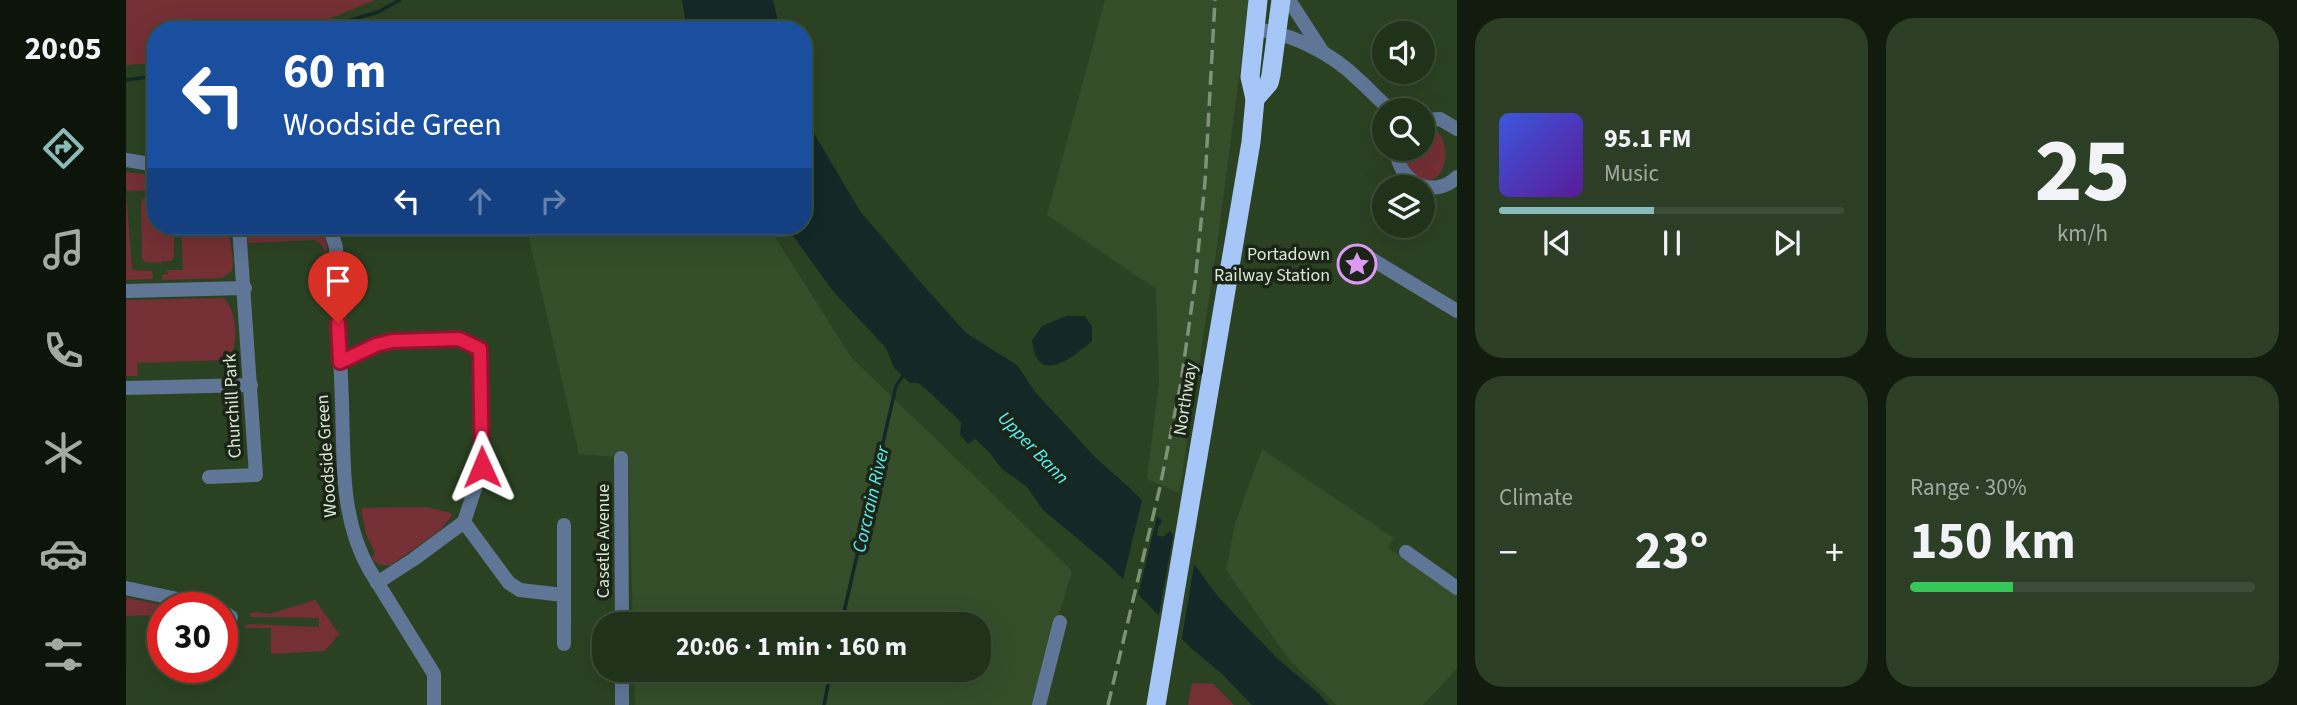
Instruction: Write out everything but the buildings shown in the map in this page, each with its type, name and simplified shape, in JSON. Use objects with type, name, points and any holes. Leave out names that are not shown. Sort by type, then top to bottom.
[{"type":"highway","name":"Northway","points":[[1156,705],[1251,142],[1255,99],[1250,77],[1258,0]]},
{"type":"highway","name":"Northway","points":[[1255,99],[1269,83],[1275,57],[1281,0]]},
{"type":"street","points":[[1289,0],[1325,55]]},
{"type":"street","points":[[1255,29],[1277,32],[1325,55],[1361,81],[1374,97]]},
{"type":"street","points":[[1435,119],[1440,119],[1457,129]]},
{"type":"street","points":[[126,160],[147,164]]},
{"type":"street","points":[[1398,161],[1399,167],[1413,183],[1433,188],[1444,186],[1456,178]]},
{"type":"street","name":"Churchill Park","points":[[209,477],[256,475],[240,235]]},
{"type":"street","name":"Woodside Green","points":[[332,235],[336,247],[350,526],[359,552],[427,659],[434,674],[435,705]]},
{"type":"street","points":[[1373,260],[1457,311]]},
{"type":"street","points":[[126,291],[245,288]]},
{"type":"street","points":[[340,362],[376,345],[392,341],[459,339],[480,349],[482,467],[464,522],[377,583]]},
{"type":"street","points":[[126,388],[251,385]]},
{"type":"street","name":"Casetle Avenue","points":[[621,458],[622,612]]},
{"type":"street","points":[[464,522],[509,583],[520,590],[564,595]]},
{"type":"street","points":[[564,525],[564,644]]},
{"type":"street","points":[[1406,552],[1457,588]]},
{"type":"street","points":[[126,589],[147,593]]},
{"type":"street","points":[[1040,705],[1060,622]]},
{"type":"street","points":[[622,682],[622,705]]},
{"type":"shaded area","points":[[126,0],[375,0],[324,21],[147,21],[147,64],[126,65]]},
{"type":"shaded area","points":[[1105,0],[1249,0],[1216,253],[1179,493],[1147,479],[1159,381],[1156,289],[1047,215]]},
{"type":"shaded area","points":[[1435,130],[1437,131],[1443,140],[1445,151],[1441,172],[1435,179],[1435,175],[1416,175],[1409,169],[1406,161],[1435,161]]},
{"type":"shaded area","points":[[126,172],[147,175],[147,190],[126,191]]},
{"type":"shaded area","points":[[126,191],[132,270],[152,271],[153,279],[126,280]]},
{"type":"shaded area","points":[[147,198],[147,235],[174,235],[174,257],[171,261],[145,262],[142,258],[143,199]]},
{"type":"shaded area","points":[[181,235],[229,235],[232,271],[222,278],[162,280],[162,275],[168,274],[167,270],[183,270]]},
{"type":"shaded area","points":[[247,235],[323,235],[327,246],[326,254],[322,245],[315,240],[248,243]]},
{"type":"shaded area","points":[[535,235],[774,235],[851,357],[1072,571],[1032,705],[635,705],[634,682],[991,682],[991,612],[633,612],[628,458],[579,454],[529,238]]},
{"type":"shaded area","points":[[223,298],[231,310],[235,329],[234,348],[226,360],[137,363],[138,376],[126,376],[126,300]]},
{"type":"shaded area","points":[[1262,449],[1394,538],[1388,548],[1457,595],[1457,669],[1423,705],[1337,705],[1290,661],[1226,570],[1235,524]]},
{"type":"shaded area","points":[[426,507],[451,513],[452,516],[439,531],[391,565],[376,562],[372,558],[375,553],[366,534],[361,508]]},
{"type":"shaded area","points":[[126,599],[147,602],[147,615],[126,616]]},
{"type":"shaded area","points":[[315,600],[339,634],[325,651],[271,654],[271,628],[244,628],[248,624],[319,627],[319,618],[251,617],[249,614],[270,614]]},
{"type":"shaded area","points":[[1192,683],[1213,684],[1234,705],[1188,705]]},
{"type":"water","points":[[682,0],[773,0],[778,21],[686,21]]},
{"type":"water","name":"Upper Bann","points":[[812,130],[860,211],[966,333],[1017,365],[1036,393],[1095,457],[1162,521],[1157,535],[1163,537],[1170,531],[1216,594],[1278,659],[1329,705],[1252,705],[1108,564],[1043,510],[1027,487],[1001,468],[975,439],[968,444],[960,435],[961,422],[928,391],[918,383],[910,383],[894,368],[886,348],[832,290],[792,235],[812,235]]},
{"type":"water","points":[[1066,316],[1085,316],[1092,326],[1092,341],[1058,364],[1044,365],[1036,357],[1032,340],[1042,326]]},
{"type":"pier","points":[[1143,496],[1158,512],[1137,599],[1122,584]]},
{"type":"pier","points":[[1174,531],[1195,559],[1181,643],[1158,620]]},
{"type":"waterway","points":[[347,21],[378,12],[400,0]]},
{"type":"waterway","points":[[126,80],[147,77]]},
{"type":"waterway","name":"Corcrain River","points":[[844,612],[896,386],[903,376]]},
{"type":"waterway","name":"Corcrain River","points":[[824,705],[829,682]]},
{"type":"railway","points":[[1108,705],[1160,487],[1181,382],[1195,283],[1205,182],[1215,0]]},
{"type":"place","name":"Portadown Railway Station","points":[[1357,264]]},
{"type":"route","points":[[338,323],[340,362],[376,345],[392,341],[459,339],[480,349],[482,467]]}]
